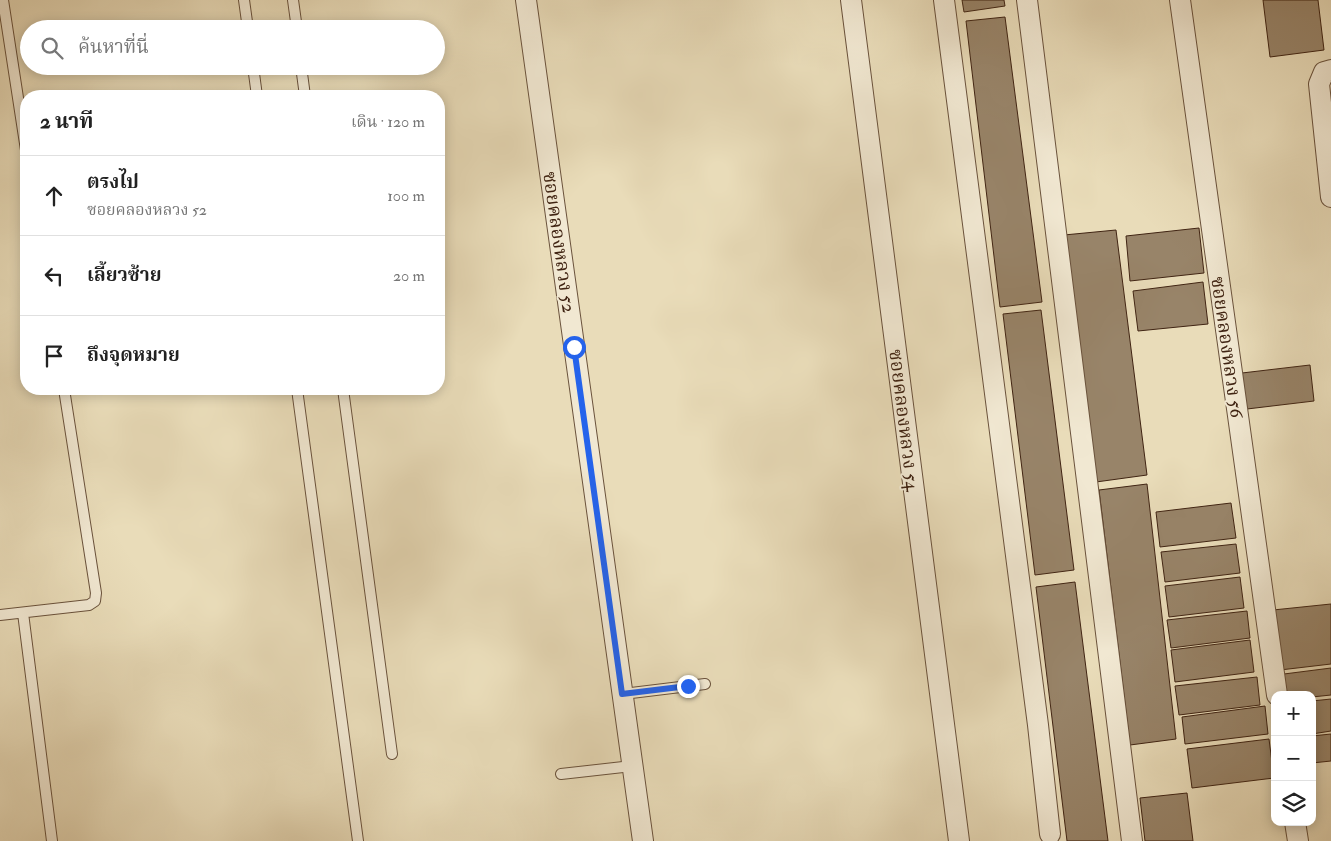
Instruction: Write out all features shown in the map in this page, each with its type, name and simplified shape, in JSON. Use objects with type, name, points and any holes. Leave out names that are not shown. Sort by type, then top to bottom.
[{"type":"street","name":"ซอยคลองหลวง 52","points":[[526,0],[643,841]]},
{"type":"street","name":"ซอยคลองหลวง 54","points":[[851,0],[960,841]]},
{"type":"street","points":[[944,0],[1037,716],[1050,834]]},
{"type":"street","points":[[1027,0],[1132,841]]},
{"type":"street","name":"ซอยคลองหลวง 56","points":[[1180,0],[1276,691]]},
{"type":"street","points":[[1331,70],[1324,72],[1319,84],[1331,197]]},
{"type":"street","points":[[1296,826],[1298,841]]},
{"type":"lane","points":[[3,0],[20,111]]},
{"type":"lane","points":[[244,0],[247,20]]},
{"type":"lane","points":[[293,0],[296,20]]},
{"type":"lane","points":[[254,75],[256,90]]},
{"type":"lane","points":[[302,75],[304,90]]},
{"type":"lane","points":[[0,615],[89,605],[95,601],[96,593],[65,395]]},
{"type":"lane","points":[[298,395],[358,841]]},
{"type":"lane","points":[[343,395],[392,754]]},
{"type":"lane","points":[[23,613],[52,841]]},
{"type":"lane","points":[[622,694],[705,684]]},
{"type":"lane","points":[[561,774],[632,766]]},
{"type":"building","points":[[962,0],[1004,0],[1005,6],[964,12]]},
{"type":"building","points":[[1263,0],[1318,0],[1324,50],[1270,57]]},
{"type":"building","points":[[1005,17],[1042,302],[1000,307],[966,21]]},
{"type":"building","points":[[1199,228],[1204,273],[1130,281],[1126,236]]},
{"type":"building","points":[[1116,230],[1147,475],[1096,482],[1064,235]]},
{"type":"building","points":[[1203,282],[1208,324],[1138,331],[1133,291]]},
{"type":"building","points":[[1041,310],[1074,570],[1035,575],[1003,314]]},
{"type":"building","points":[[1310,365],[1314,401],[1247,409],[1242,373]]},
{"type":"building","points":[[1147,484],[1176,739],[1130,745],[1099,490]]},
{"type":"building","points":[[1231,503],[1236,538],[1160,547],[1156,512]]},
{"type":"building","points":[[1236,544],[1240,573],[1165,582],[1161,552]]},
{"type":"building","points":[[1240,577],[1244,608],[1169,617],[1165,586]]},
{"type":"building","points":[[1075,582],[1108,841],[1067,841],[1036,587]]},
{"type":"building","points":[[1331,604],[1331,664],[1280,670],[1273,610]]},
{"type":"building","points":[[1247,611],[1250,638],[1171,648],[1167,620]]},
{"type":"building","points":[[1250,640],[1254,672],[1175,682],[1171,650]]},
{"type":"building","points":[[1331,668],[1331,695],[1316,697],[1316,691],[1286,691],[1284,674]]},
{"type":"building","points":[[1257,677],[1260,705],[1179,715],[1175,686]]},
{"type":"building","points":[[1331,699],[1331,731],[1316,733],[1316,701]]},
{"type":"building","points":[[1265,706],[1268,734],[1185,744],[1182,717]]},
{"type":"building","points":[[1331,734],[1331,761],[1316,763],[1316,736]]},
{"type":"building","points":[[1269,739],[1271,778],[1192,788],[1187,749]]},
{"type":"building","points":[[1187,793],[1193,841],[1145,841],[1140,798]]},
{"type":"route","points":[[574,347],[622,694],[688,686]]}]
